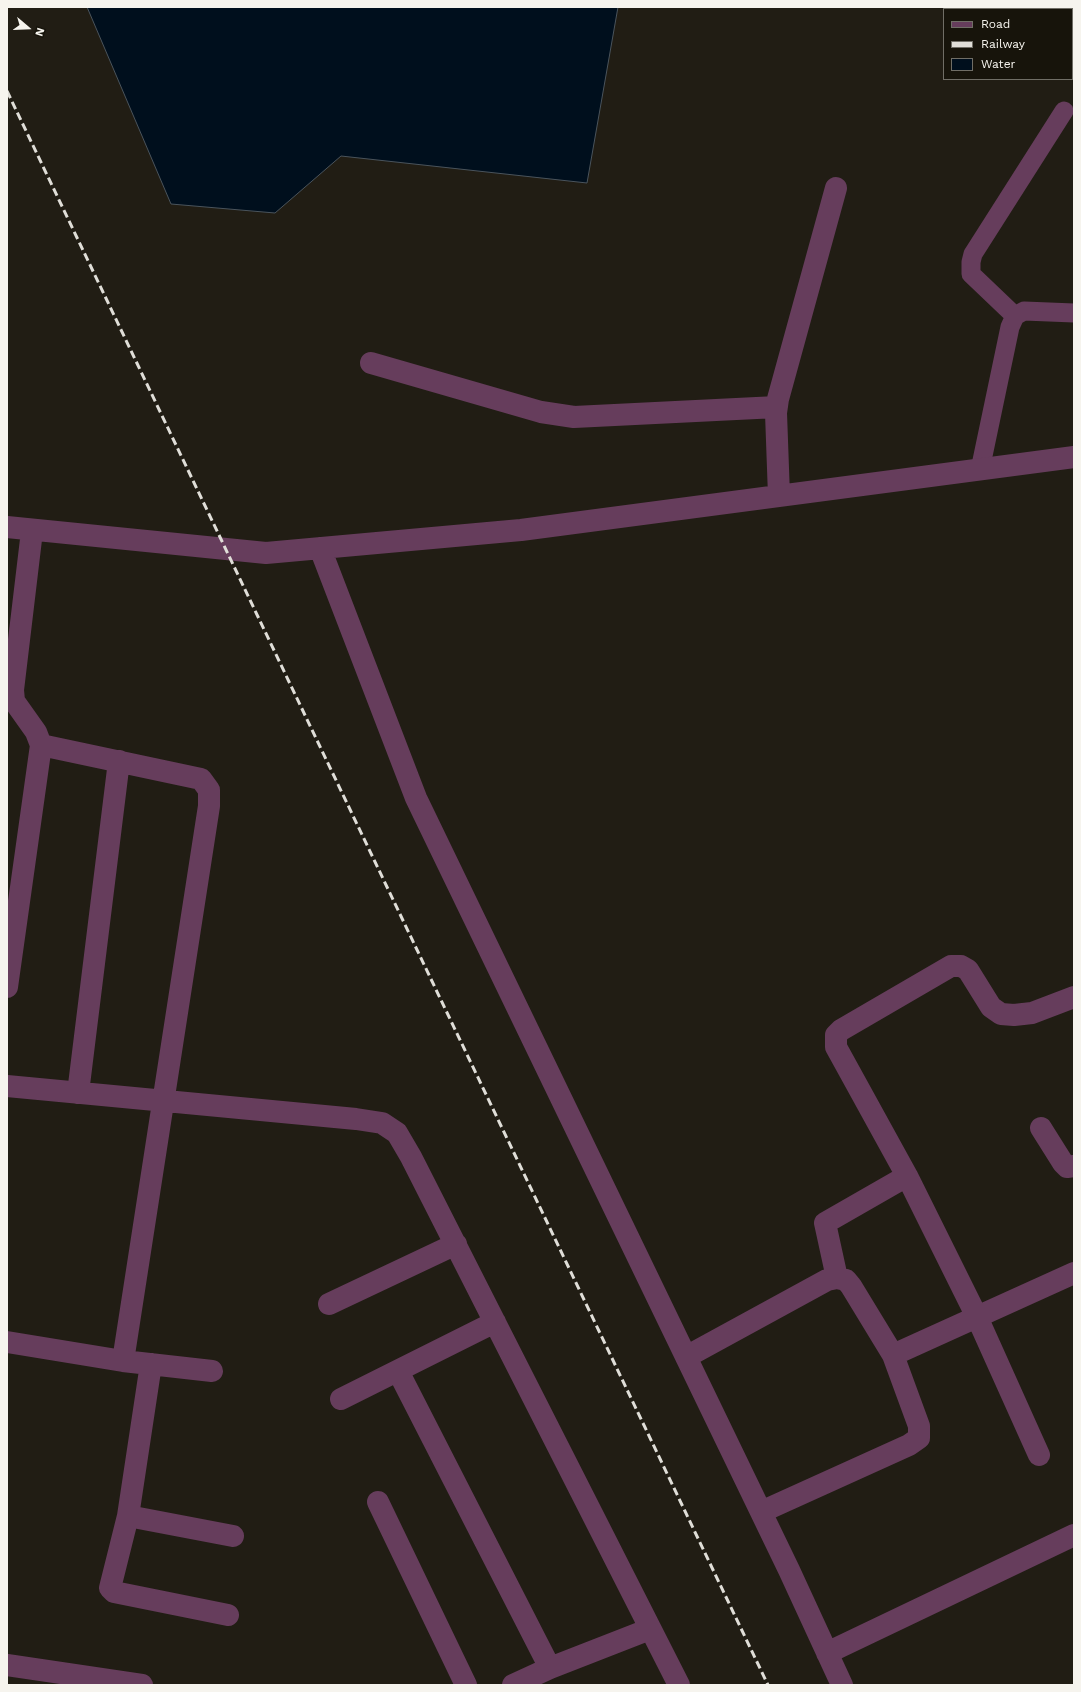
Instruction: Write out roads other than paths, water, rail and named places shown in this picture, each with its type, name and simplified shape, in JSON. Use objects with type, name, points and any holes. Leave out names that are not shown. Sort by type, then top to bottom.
[{"type":"street","points":[[779,496],[777,407],[836,188]]},
{"type":"street","points":[[371,363],[541,412],[568,416],[777,407]]},
{"type":"street","points":[[7,527],[32,531],[266,553],[521,530],[1074,458]]},
{"type":"street","points":[[7,987],[41,745],[36,732],[14,701],[13,690],[32,531]]},
{"type":"street","points":[[320,548],[414,792],[761,1512],[842,1685]]},
{"type":"street","points":[[41,745],[201,779],[210,790],[209,806],[123,1361]]},
{"type":"street","points":[[78,1093],[119,761]]},
{"type":"street","points":[[1039,1455],[977,1317],[907,1176],[836,1047],[836,1035],[841,1030],[951,966],[961,966],[968,970],[991,1007],[1001,1014],[1014,1015],[1032,1013],[1074,997]]},
{"type":"street","points":[[7,1086],[382,1122],[398,1134],[412,1157],[679,1685]]},
{"type":"street","points":[[1041,1128],[1063,1163],[1067,1166],[1074,1166]]},
{"type":"street","points":[[837,1278],[825,1223],[907,1176]]},
{"type":"street","points":[[329,1304],[456,1244]]},
{"type":"street","points":[[893,1355],[1074,1273]]},
{"type":"street","points":[[686,1357],[827,1280],[837,1278],[846,1280],[851,1286],[893,1355],[919,1426],[919,1438],[909,1446],[761,1512]]},
{"type":"street","points":[[341,1399],[495,1322]]},
{"type":"street","points":[[7,1342],[123,1361],[212,1371]]},
{"type":"street","points":[[151,1364],[128,1516],[110,1588],[114,1592],[228,1615]]},
{"type":"street","points":[[398,1371],[550,1668]]},
{"type":"street","points":[[378,1502],[466,1685]]},
{"type":"street","points":[[128,1516],[233,1536]]},
{"type":"street","points":[[828,1653],[1074,1535]]},
{"type":"street","points":[[513,1685],[550,1668],[650,1629]]},
{"type":"street","points":[[7,1665],[142,1685]]},
{"type":"lane","points":[[1015,316],[971,274],[971,262],[973,254],[1064,111]]},
{"type":"lane","points":[[980,470],[1010,327],[1015,316],[1024,311],[1074,313]]},
{"type":"water","points":[[87,7],[618,7],[587,183],[341,156],[275,213],[171,204]]},
{"type":"railway","points":[[7,91],[768,1685]]}]
